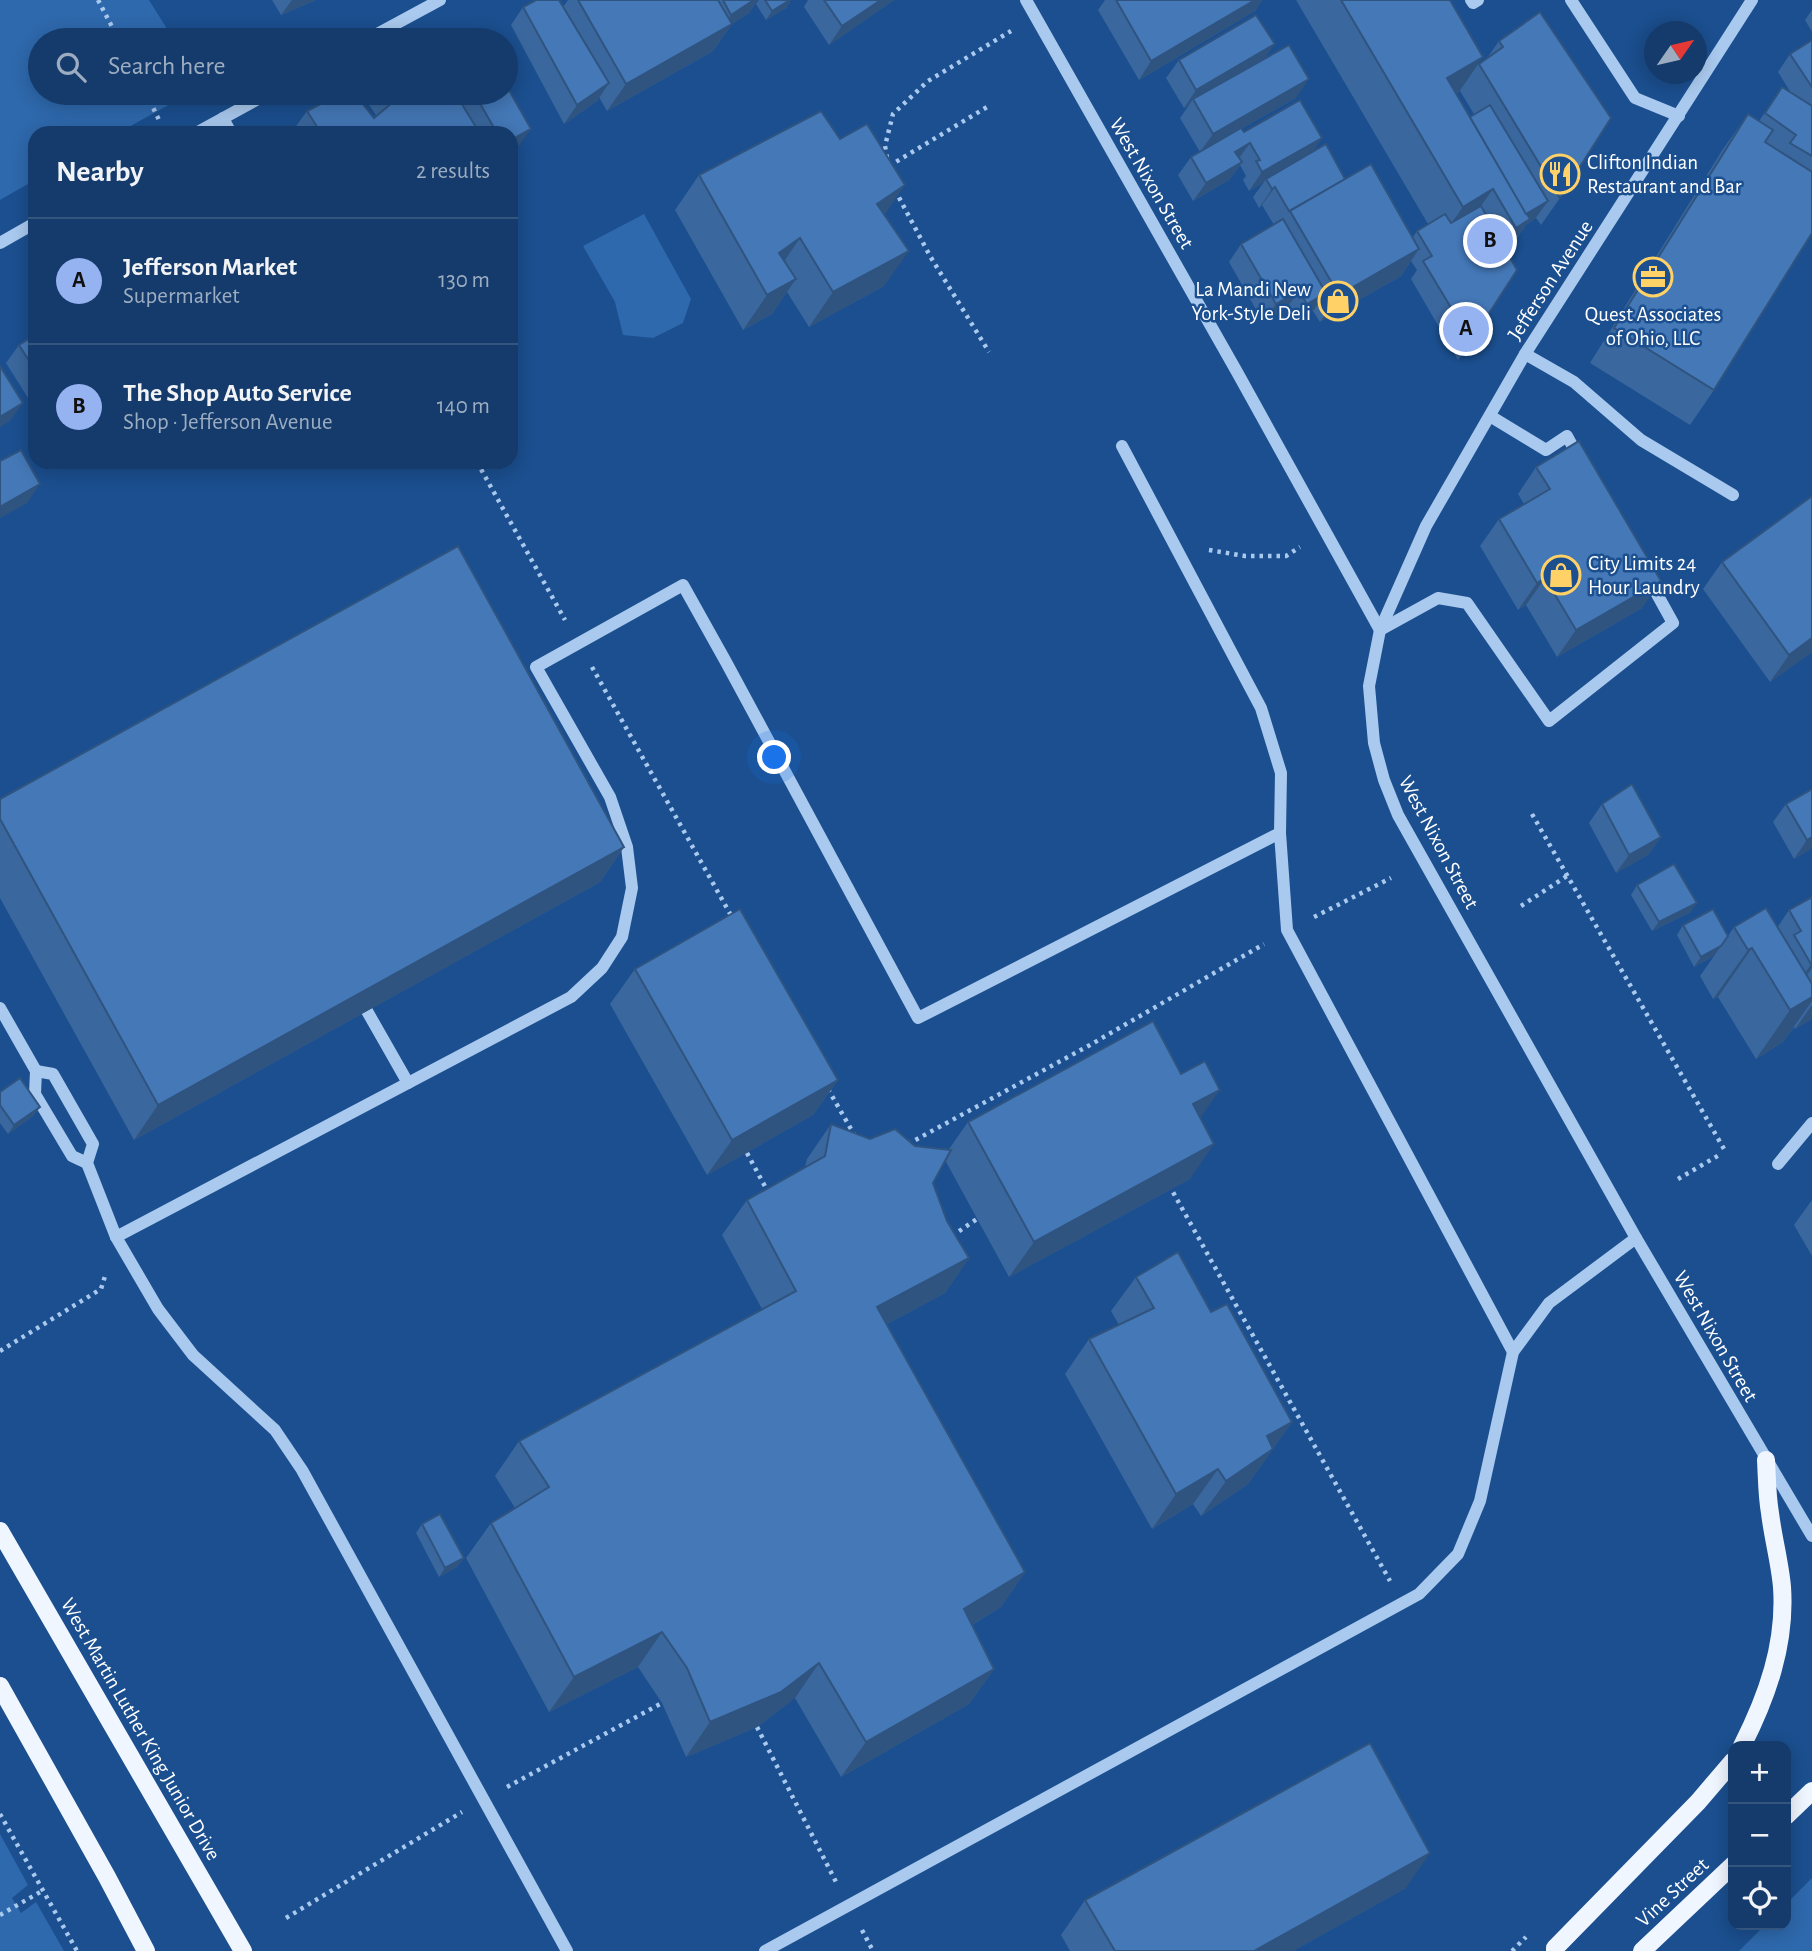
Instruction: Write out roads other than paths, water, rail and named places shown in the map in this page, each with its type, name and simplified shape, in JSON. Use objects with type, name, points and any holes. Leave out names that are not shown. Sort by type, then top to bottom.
[{"type":"main road","points":[[1745,1741],[1756,1720],[1771,1678],[1780,1638],[1782,1589],[1770,1512],[1766,1460]]},
{"type":"main road","name":"West Martin Luther King Junior Drive","points":[[0,1531],[243,1951]]},
{"type":"main road","points":[[0,1686],[146,1951]]},
{"type":"main road","points":[[1555,1951],[1698,1802],[1728,1767]]},
{"type":"main road","points":[[1791,1811],[1812,1791]]},
{"type":"main road","name":"Vine Street","points":[[1642,1951],[1732,1867]]},
{"type":"main road","points":[[107,1877],[131,1951]]},
{"type":"street","points":[[388,28],[440,0]]},
{"type":"street","name":"West Nixon Street","points":[[1026,0],[1380,630],[1369,686],[1374,743],[1384,780],[1398,815],[1636,1238],[1812,1536]]},
{"type":"street","points":[[1471,0],[1473,3],[1478,0]]},
{"type":"street","points":[[1571,0],[1635,97],[1678,116]]},
{"type":"street","name":"Jefferson Avenue","points":[[1380,630],[1426,526],[1525,354],[1752,0]]},
{"type":"street","points":[[209,126],[247,105]]},
{"type":"street","points":[[223,118],[227,126]]},
{"type":"street","points":[[0,243],[28,227]]},
{"type":"street","points":[[1525,354],[1574,382],[1641,440],[1732,495]]},
{"type":"street","points":[[1490,416],[1546,450],[1567,436],[1587,471]]},
{"type":"street","points":[[1122,446],[1261,708],[1281,773],[1280,833],[1287,930],[1513,1352]]},
{"type":"street","points":[[1380,630],[1438,598],[1467,603],[1549,721],[1673,623],[1640,564]]},
{"type":"street","points":[[116,1237],[572,997],[602,968],[622,937],[632,888],[627,846],[610,797],[536,667],[682,585],[918,1018],[1280,833]]},
{"type":"street","points":[[0,1008],[36,1071],[35,1094],[72,1156],[87,1163]]},
{"type":"street","points":[[367,1011],[408,1083]]},
{"type":"street","points":[[36,1071],[53,1074],[93,1144],[87,1163],[116,1237],[158,1309],[192,1355],[275,1430],[302,1470],[566,1951]]},
{"type":"street","points":[[1777,1164],[1812,1123]]},
{"type":"street","points":[[765,1951],[1419,1594],[1458,1554],[1480,1501],[1513,1352],[1549,1303],[1636,1238]]},
{"type":"place","name":"Clifton Indian Restaurant and Bar","points":[[1560,174]]},
{"type":"place","name":"The Shop Auto Service","points":[[1490,241]]},
{"type":"place","name":"Quest Associates of Ohio, LLC","points":[[1653,277]]},
{"type":"place","name":"La Mandi New York-Style Deli","points":[[1338,301]]},
{"type":"place","name":"Jefferson Market","points":[[1466,329]]},
{"type":"place","name":"City Limits 24 Hour Laundry","points":[[1561,575]]}]
